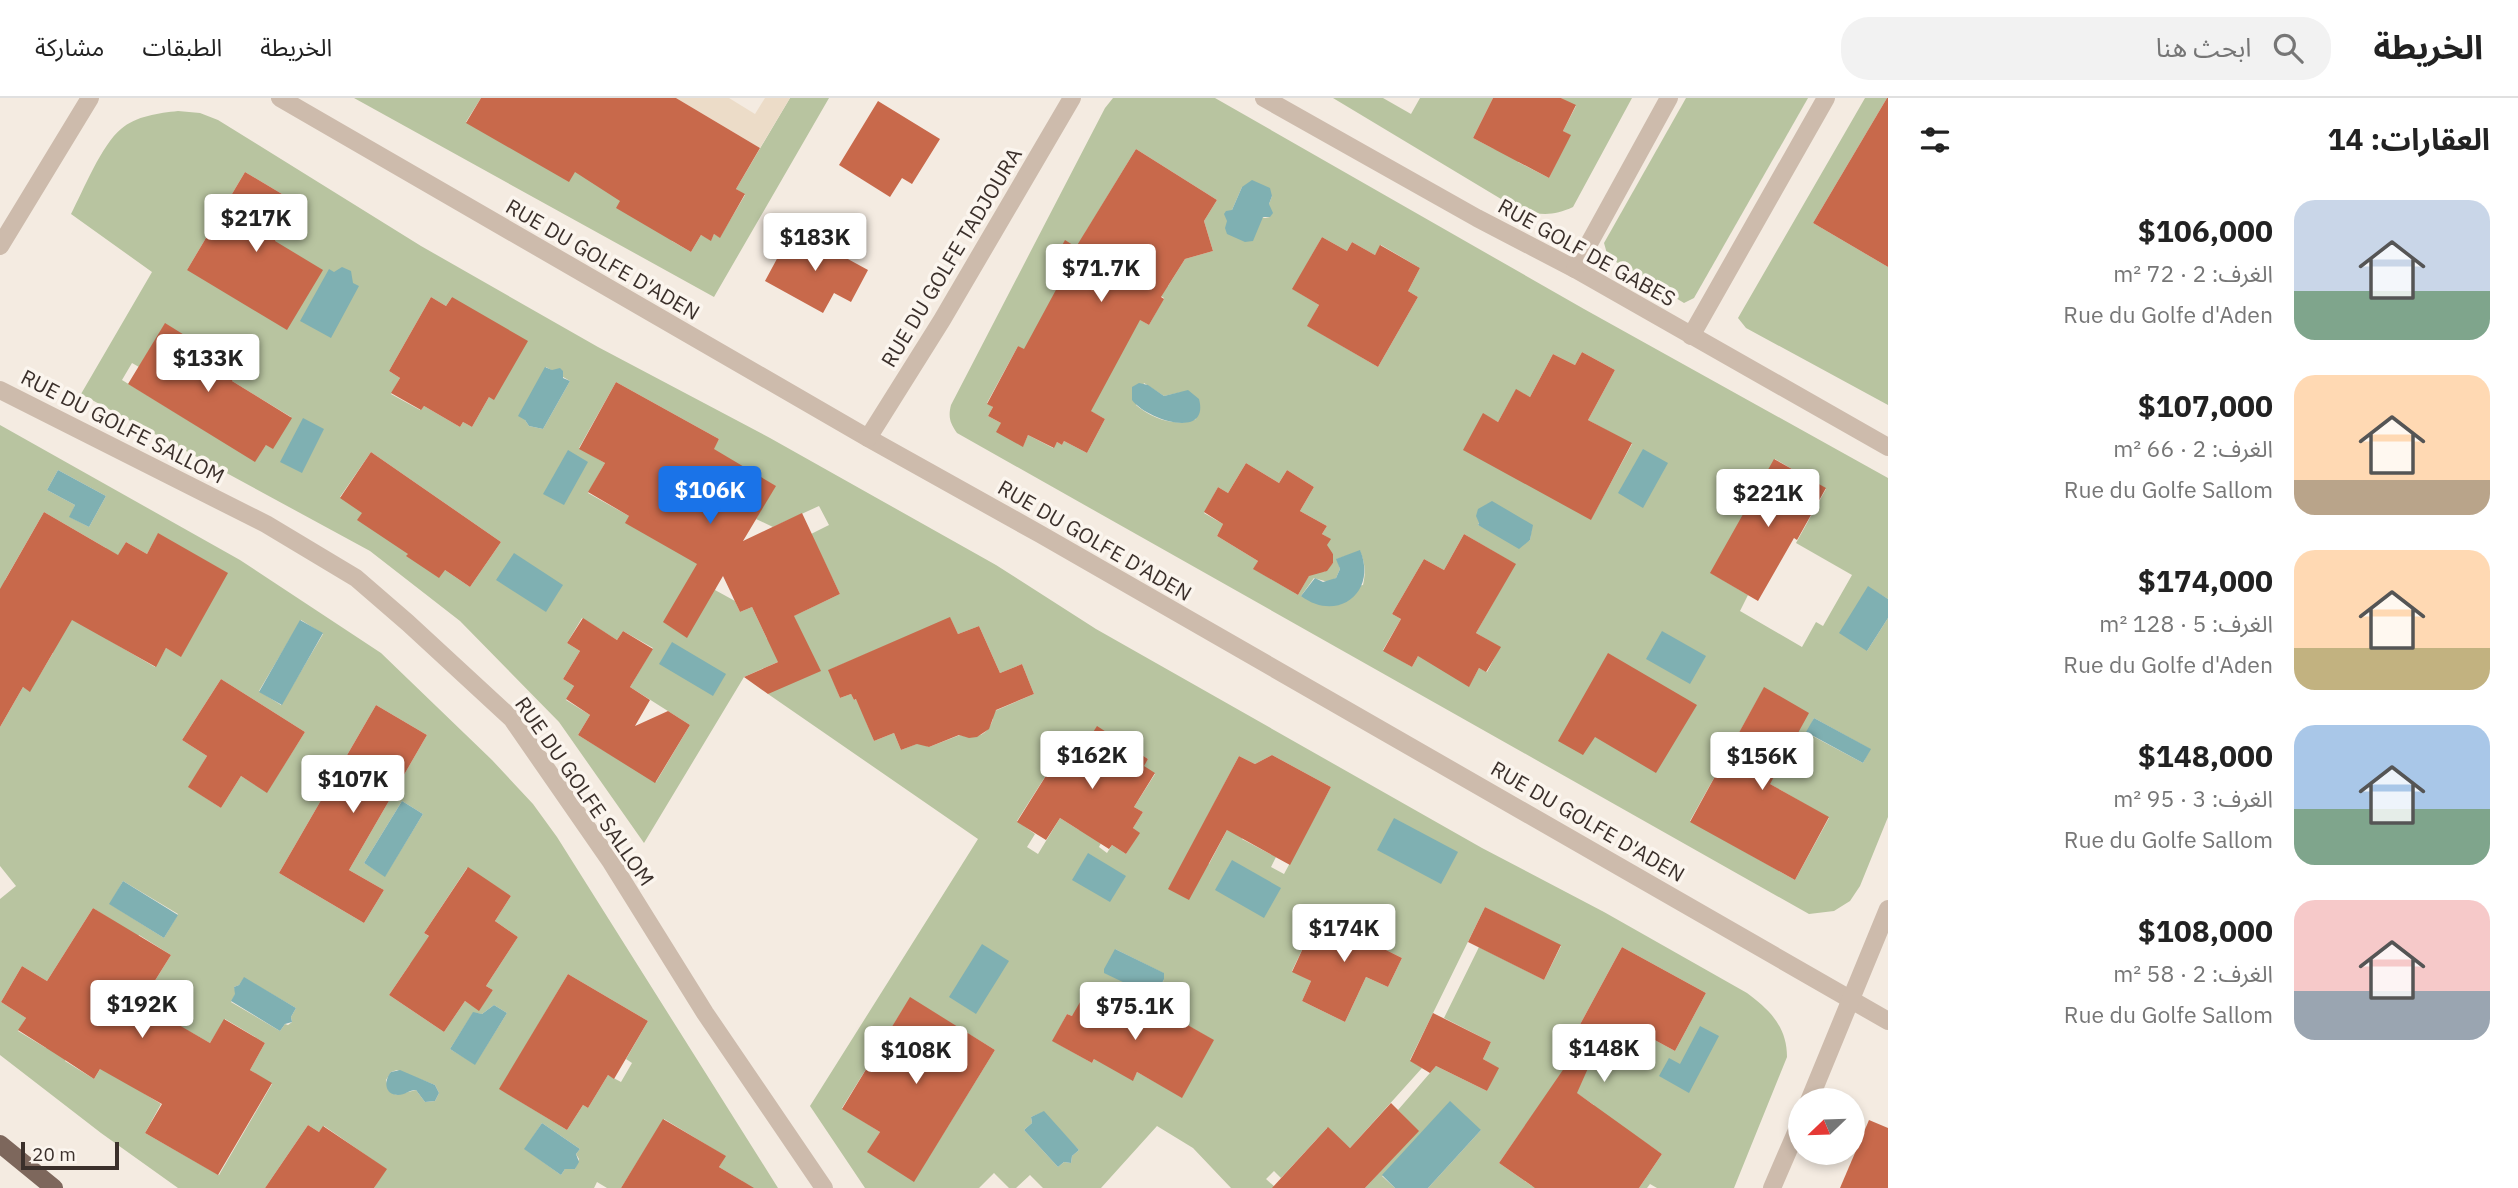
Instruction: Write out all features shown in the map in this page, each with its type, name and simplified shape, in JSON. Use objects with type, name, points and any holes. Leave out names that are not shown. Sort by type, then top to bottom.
[{"type":"main road","points":[[0,1144],[54,1188]]},
{"type":"street","points":[[0,246],[90,98]]},
{"type":"street","name":"RUE DU GOLFE D'ADEN","points":[[280,98],[868,438],[1888,1021]]},
{"type":"street","name":"RUE DU GOLFE TADJOURA","points":[[868,438],[956,297],[1072,98]]},
{"type":"street","name":"RUE GOLF DE GABES","points":[[1264,98],[1575,269],[1888,447]]},
{"type":"street","points":[[1575,269],[1669,98]]},
{"type":"street","points":[[1691,336],[1826,98]]},
{"type":"street","name":"RUE DU GOLFE SALLOM","points":[[0,390],[267,524],[356,578],[512,719],[611,862],[705,1013],[824,1188]]},
{"type":"street","points":[[1814,1088],[1888,909]]},
{"type":"street","points":[[1772,1188],[1788,1151]]},
{"type":"green space","points":[[354,98],[481,98],[466,122],[617,98],[672,241],[691,252],[701,235],[711,240],[714,234],[720,237],[745,195],[736,189],[790,98],[829,98],[714,297]]},
{"type":"green space","points":[[1113,98],[1215,98],[1584,309],[1888,478],[1888,599],[1868,587],[1867,651],[1888,618],[1888,817],[1860,886],[1850,901],[1834,911],[1809,914],[957,433],[950,420],[951,405],[1105,108]],"holes":[[[1136,149],[1217,200],[1204,221],[1213,251],[1185,259],[1168,286],[1085,233]],[[1242,187],[1272,196],[1269,204],[1270,217],[1232,210]],[[1322,237],[1347,251],[1352,242],[1375,255],[1381,245],[1420,268],[1408,291],[1418,297],[1378,367],[1308,326],[1319,305],[1293,289]],[[1065,241],[1164,298],[1149,325],[1050,267]],[[1018,346],[1081,406],[1105,419],[1087,453],[1064,441],[1062,445],[1057,442],[1053,448],[1028,435],[1023,446],[1001,423],[988,416],[993,407],[987,403]],[[1582,352],[1615,370],[1588,420],[1632,444],[1591,519],[1483,414],[1498,422],[1516,390],[1530,397],[1553,354],[1575,365]],[[1144,383],[1164,396],[1182,392],[1196,419],[1172,422],[1149,414],[1136,405]],[[1775,459],[1826,489],[1796,543],[1852,575],[1823,626],[1816,622],[1802,647],[1740,611],[1748,595],[1711,573]],[[1246,463],[1279,483],[1287,470],[1314,487],[1300,511],[1327,526],[1322,534],[1330,539],[1325,548],[1333,554],[1333,563],[1324,572],[1312,570],[1298,595],[1254,569],[1258,561],[1217,536],[1223,524],[1204,513],[1218,487],[1228,493]],[[1487,504],[1532,526],[1530,540],[1522,545],[1478,525]],[[1464,534],[1515,564],[1476,633],[1500,647],[1487,672],[1479,668],[1469,686],[1419,654],[1412,667],[1383,650],[1401,619],[1392,614],[1424,559],[1444,570]],[[1360,551],[1364,568],[1363,585],[1301,596],[1314,578],[1328,582],[1336,578],[1340,569],[1337,559]],[[1764,688],[1770,784],[1829,818],[1795,880],[1690,821]],[[1814,718],[1870,749],[1863,763],[1807,733]]]},
{"type":"green space","points":[[1333,98],[1383,98],[1411,114],[1420,98],[1493,98],[1473,138],[1494,149],[1521,154],[1518,162],[1549,178],[1570,135],[1563,131],[1576,106],[1561,98],[1632,98],[1573,207],[1545,214],[1516,208]]},
{"type":"green space","points":[[1686,98],[1808,98],[1694,298],[1684,303],[1608,257],[1604,243]]},
{"type":"green space","points":[[1865,98],[1887,98],[1813,223],[1888,267],[1888,405],[1746,328],[1738,318]]},
{"type":"green space","points":[[178,111],[200,113],[218,120],[421,246],[598,347],[770,438],[996,565],[1096,629],[1482,848],[1604,912],[1747,993],[1776,1020],[1784,1037],[1787,1057],[1734,1188],[1657,1188],[1650,1184],[1647,1188],[1639,1188],[1662,1154],[1604,1114],[1580,1125],[1594,1105],[1557,1080],[1499,1163],[1532,1186],[1551,1188],[1428,1188],[1481,1130],[1382,1176],[1395,1188],[1365,1188],[1418,1131],[1398,1110],[1436,1066],[1487,1091],[1498,1068],[1483,1059],[1491,1042],[1444,1018],[1479,947],[1544,980],[1561,946],[1485,907],[1410,1060],[1422,1068],[1350,1148],[1327,1128],[1281,1178],[1274,1171],[1266,1179],[1276,1188],[1231,1188],[1193,1148],[1157,1126],[1101,1188],[1043,1188],[1030,1175],[1016,1188],[1009,1188],[994,1173],[979,1188],[865,1188],[810,1106],[978,839],[768,694],[809,648],[744,677],[644,843],[559,722],[460,621],[370,551],[81,394],[152,272],[71,214],[100,156],[121,129],[148,116]],"holes":[[[245,172],[297,203],[275,241],[187,270]],[[431,297],[446,306],[452,297],[489,397],[472,427],[463,422],[460,427],[424,406],[420,410],[391,394],[400,378],[389,371]],[[165,324],[239,369],[232,381],[291,417],[255,461],[122,380],[132,363],[139,367]],[[546,367],[570,381],[543,429],[529,426],[525,420]],[[616,382],[719,439],[681,508],[629,516],[588,493],[605,463],[579,448]],[[371,452],[501,542],[470,587],[445,570],[407,556],[413,547],[340,497]],[[751,472],[775,486],[756,519],[773,527],[819,506],[829,525],[811,534],[840,594],[783,621],[767,639],[752,607],[740,612],[735,601],[715,590]],[[582,618],[617,640],[623,631],[653,648],[630,687],[690,725],[656,782],[578,735],[590,715],[566,700],[574,686],[563,679],[580,651],[567,643]],[[950,618],[958,634],[979,626],[1000,673],[1022,664],[1034,694],[990,713],[993,719],[991,724],[981,735],[960,735],[929,747],[919,743],[901,750],[894,733],[874,741],[865,719],[864,696],[854,700],[851,694],[840,698],[829,670]],[[1097,727],[1148,759],[1143,766],[1155,774],[1134,807],[1143,812],[1133,828],[1139,833],[1126,854],[1112,845],[1107,853],[1099,847],[1101,843],[1085,820],[1079,830],[1060,818],[1038,854],[1027,847],[1035,834],[1017,821],[1074,731],[1088,740]],[[1272,755],[1331,787],[1284,874],[1271,867],[1276,857],[1242,839],[1249,825],[1234,817],[1209,864],[1188,853],[1239,756],[1255,764]],[[1334,908],[1390,936],[1384,949],[1402,958],[1388,987],[1366,977],[1345,1022],[1302,1001],[1311,981],[1292,971],[1310,933],[1320,937]],[[1622,947],[1706,993],[1675,1051],[1651,1038],[1634,1068],[1597,1048],[1593,1056],[1570,1043]],[[1115,949],[1163,973],[1159,991],[1155,996]],[[910,998],[995,1050],[914,1181],[868,1152],[880,1132],[842,1108]],[[1112,999],[1134,1012],[1142,999],[1213,1040],[1182,1097],[1137,1072],[1133,1080],[1097,1054],[1092,1063],[1053,1041],[1067,1014],[1072,1016]],[[1043,1112],[1079,1150],[1072,1156],[1071,1163],[1064,1162],[1058,1167],[1024,1130],[1032,1123],[1031,1117]]]},
{"type":"green space","points":[[0,425],[240,560],[381,653],[492,760],[533,804],[557,837],[778,1188],[737,1188],[742,1181],[719,1167],[725,1156],[664,1119],[621,1188],[607,1188],[597,1182],[594,1188],[374,1188],[386,1169],[324,1126],[319,1132],[308,1125],[265,1188],[178,1188],[101,1133],[0,1055],[0,899],[16,886],[0,866],[0,727],[23,687],[30,691],[53,653],[45,648],[56,628],[41,619],[44,613],[62,623],[106,548],[44,512],[5,580],[12,585],[3,603],[0,601]],"holes":[[[58,470],[106,496],[89,527],[70,517],[75,505],[47,490]],[[158,534],[227,573],[181,656],[166,648],[155,667],[107,639],[114,627],[87,611],[126,542],[147,554]],[[301,620],[323,634],[281,705],[259,691]],[[221,679],[305,732],[267,792],[241,776],[221,808],[189,787],[207,756],[182,740]],[[376,705],[427,735],[349,870],[384,890],[364,923],[279,873]],[[402,801],[423,814],[385,876],[364,863]],[[467,868],[511,896],[495,921],[518,937],[486,986],[493,990],[479,1010],[465,1001],[444,1032],[389,995],[410,964],[422,971],[440,944],[424,933]],[[123,881],[178,914],[164,938],[110,904]],[[93,908],[124,928],[112,948],[125,956],[139,935],[171,955],[94,1079],[65,1061],[74,1046],[55,1034],[46,1048],[18,1031],[26,1018],[1,1002],[22,966],[47,981]],[[568,974],[648,1021],[626,1059],[632,1063],[621,1082],[608,1075],[588,1108],[583,1105],[567,1130],[500,1089]],[[244,978],[296,1008],[291,1017],[292,1022],[285,1024],[280,1031],[231,1002],[236,993],[234,987]],[[494,1005],[507,1013],[475,1064],[450,1049],[473,1013],[482,1014]],[[225,1019],[265,1043],[250,1070],[272,1084],[219,1175],[145,1133],[161,1104],[140,1091],[178,1025],[210,1043]],[[397,1070],[435,1085],[439,1093],[435,1101],[425,1102],[416,1090],[396,1095],[389,1091],[386,1080],[391,1072]],[[542,1123],[580,1149],[576,1154],[579,1159],[575,1169],[565,1169],[561,1175],[525,1149]]]},
{"type":"shaded area","points":[[676,98],[729,98],[755,114],[765,98],[790,98],[760,148]]},
{"type":"water","points":[[1252,180],[1270,188],[1272,196],[1269,204],[1273,213],[1270,217],[1263,217],[1253,241],[1245,242],[1227,234],[1224,214],[1232,210],[1242,187]]},
{"type":"water","points":[[342,267],[351,271],[353,283],[359,286],[331,338],[300,321],[329,269],[334,272]]},
{"type":"water","points":[[545,367],[552,370],[560,368],[563,378],[570,381],[543,429],[529,426],[518,416]]},
{"type":"water","points":[[1139,383],[1148,385],[1164,396],[1188,390],[1199,399],[1200,412],[1195,419],[1187,423],[1150,414],[1132,400],[1132,387]]},
{"type":"water","points":[[303,418],[324,429],[302,473],[280,462]]},
{"type":"water","points":[[1643,449],[1668,463],[1643,508],[1618,493]]},
{"type":"water","points":[[568,450],[588,462],[564,505],[543,494]]},
{"type":"water","points":[[58,470],[106,496],[89,527],[69,517],[75,505],[47,490]]},
{"type":"water","points":[[1492,501],[1533,525],[1530,540],[1519,549],[1478,525],[1478,509]]},
{"type":"water","points":[[1360,550],[1364,565],[1363,579],[1359,591],[1351,599],[1340,605],[1328,606],[1315,604],[1301,596],[1315,578],[1323,582],[1336,578],[1340,569],[1336,559]]},
{"type":"water","points":[[514,553],[563,585],[546,612],[496,580]]},
{"type":"water","points":[[1868,586],[1888,599],[1888,618],[1867,651],[1839,633]]},
{"type":"water","points":[[300,620],[323,633],[282,705],[259,692]]},
{"type":"water","points":[[1662,631],[1706,656],[1690,684],[1646,659]]},
{"type":"water","points":[[672,642],[726,674],[713,696],[659,664]]},
{"type":"water","points":[[1814,718],[1871,749],[1863,763],[1806,732]]},
{"type":"water","points":[[402,801],[423,814],[385,877],[364,863]]},
{"type":"water","points":[[1394,818],[1458,852],[1441,884],[1377,850]]},
{"type":"water","points":[[1088,853],[1126,876],[1110,902],[1072,880]]},
{"type":"water","points":[[1232,860],[1281,888],[1264,918],[1215,890]]},
{"type":"water","points":[[123,881],[178,915],[164,938],[109,904]]},
{"type":"water","points":[[982,944],[1009,961],[976,1014],[949,997]]},
{"type":"water","points":[[1115,949],[1164,973],[1157,994],[1152,996],[1104,973]]},
{"type":"water","points":[[244,977],[296,1008],[291,1017],[292,1022],[285,1024],[280,1031],[231,1001],[235,994],[234,987],[239,985]]},
{"type":"water","points":[[494,1005],[507,1013],[475,1065],[450,1049],[473,1012],[482,1014]]},
{"type":"water","points":[[1700,1026],[1719,1036],[1689,1093],[1659,1076],[1669,1058],[1680,1064]]},
{"type":"water","points":[[400,1070],[435,1085],[439,1093],[435,1101],[425,1102],[416,1090],[400,1095],[390,1093],[386,1083],[389,1075]]},
{"type":"water","points":[[1450,1101],[1481,1130],[1428,1188],[1395,1188],[1382,1175]]},
{"type":"water","points":[[1044,1111],[1079,1150],[1072,1156],[1071,1163],[1064,1162],[1058,1167],[1024,1130],[1032,1123],[1031,1117]]},
{"type":"water","points":[[542,1123],[580,1149],[576,1154],[579,1162],[575,1169],[565,1169],[561,1175],[524,1149]]},
{"type":"building","points":[[481,98],[676,98],[760,148],[736,189],[745,194],[720,238],[714,234],[711,241],[701,235],[691,252],[616,208],[620,201],[575,172],[569,182],[466,123]]},
{"type":"building","points":[[1493,98],[1561,98],[1576,105],[1563,131],[1571,135],[1549,178],[1473,138]]},
{"type":"building","points":[[1888,98],[1888,267],[1813,223]]},
{"type":"building","points":[[878,101],[940,139],[912,184],[902,178],[890,197],[839,165]]},
{"type":"building","points":[[1136,149],[1217,200],[1204,221],[1213,251],[1185,259],[1161,297],[1164,299],[1149,325],[1140,320],[1091,411],[1105,419],[1087,453],[1064,441],[1062,445],[1057,442],[1054,448],[1028,435],[1023,447],[996,432],[1001,423],[988,416],[993,407],[987,404],[1018,346],[1024,349],[1064,275],[1050,267],[1065,240],[1076,247]]},
{"type":"building","points":[[245,172],[297,203],[275,241],[323,270],[287,330],[187,270]]},
{"type":"building","points":[[793,229],[868,270],[851,302],[834,293],[823,313],[765,281]]},
{"type":"building","points":[[1322,237],[1347,251],[1352,242],[1375,255],[1380,245],[1420,268],[1408,291],[1418,297],[1378,367],[1307,326],[1319,305],[1292,289]]},
{"type":"building","points":[[431,297],[446,306],[452,297],[528,341],[494,400],[489,397],[472,427],[463,422],[460,427],[424,406],[421,410],[391,393],[400,378],[389,371]]},
{"type":"building","points":[[165,323],[239,369],[232,381],[292,418],[273,449],[266,445],[255,462],[128,384]]},
{"type":"building","points":[[1582,352],[1615,370],[1588,420],[1632,443],[1591,520],[1463,450],[1483,413],[1498,422],[1516,389],[1530,397],[1553,354],[1575,365]]},
{"type":"building","points":[[616,382],[719,439],[714,449],[776,486],[743,541],[802,513],[840,594],[794,616],[821,671],[768,694],[744,677],[778,662],[752,607],[740,612],[723,576],[687,638],[663,622],[697,564],[625,523],[629,516],[588,492],[605,463],[579,449]]},
{"type":"building","points":[[371,452],[501,542],[470,587],[445,570],[439,578],[406,556],[408,554],[357,520],[362,513],[340,498]]},
{"type":"building","points":[[1774,459],[1826,488],[1758,601],[1710,573]]},
{"type":"building","points":[[1246,463],[1279,483],[1287,470],[1314,487],[1300,511],[1327,526],[1322,534],[1331,539],[1327,545],[1333,554],[1333,563],[1327,571],[1309,576],[1298,595],[1253,569],[1258,561],[1217,536],[1223,524],[1204,512],[1218,487],[1228,493]]},
{"type":"building","points":[[44,512],[118,555],[126,542],[147,554],[158,533],[228,573],[181,657],[166,648],[156,667],[72,620],[30,692],[23,687],[0,727],[0,589]]},
{"type":"building","points":[[1464,534],[1516,564],[1476,633],[1501,647],[1486,672],[1479,668],[1469,687],[1418,656],[1412,667],[1383,651],[1401,619],[1392,614],[1424,559],[1444,570]]},
{"type":"building","points":[[950,617],[958,634],[979,626],[1000,673],[1022,664],[1034,694],[996,710],[989,729],[977,737],[959,735],[929,747],[917,744],[901,750],[894,733],[874,741],[856,699],[854,700],[851,694],[840,698],[828,670]]},
{"type":"building","points":[[583,618],[617,640],[623,631],[653,649],[630,687],[650,700],[635,726],[668,711],[690,725],[655,783],[578,735],[590,715],[566,699],[574,686],[563,679],[580,651],[567,643]]},
{"type":"building","points":[[1608,653],[1697,705],[1656,773],[1595,737],[1583,755],[1558,741]]},
{"type":"building","points":[[221,679],[305,732],[267,793],[241,776],[221,808],[188,787],[207,756],[182,740]]},
{"type":"building","points":[[1764,687],[1809,713],[1770,784],[1829,817],[1795,880],[1690,822]]},
{"type":"building","points":[[376,705],[427,735],[349,870],[384,890],[364,923],[279,873]]},
{"type":"building","points":[[1097,726],[1148,759],[1144,766],[1155,773],[1134,807],[1143,812],[1133,828],[1140,833],[1126,854],[1112,845],[1109,849],[1060,818],[1046,840],[1017,822],[1074,731],[1088,740]]},
{"type":"building","points":[[1272,755],[1331,787],[1290,865],[1227,830],[1189,900],[1168,889],[1239,756],[1255,764]]},
{"type":"building","points":[[468,867],[511,896],[495,921],[518,937],[486,986],[493,990],[479,1011],[465,1001],[444,1032],[389,995],[429,936],[424,933]]},
{"type":"building","points":[[1485,907],[1561,945],[1544,980],[1468,942]]},
{"type":"building","points":[[93,908],[171,955],[141,1003],[210,1043],[224,1019],[265,1043],[250,1070],[272,1083],[218,1175],[145,1133],[162,1104],[100,1069],[94,1079],[18,1030],[26,1018],[1,1002],[22,966],[47,981]]},
{"type":"building","points":[[1334,908],[1390,936],[1384,949],[1402,958],[1388,987],[1366,977],[1345,1022],[1302,1001],[1311,981],[1292,972],[1310,933],[1320,937]]},
{"type":"building","points":[[1622,947],[1706,993],[1675,1051],[1651,1038],[1634,1068],[1597,1048],[1577,1093],[1662,1154],[1639,1188],[1535,1188],[1499,1163],[1578,1048],[1570,1043]]},
{"type":"building","points":[[568,974],[648,1021],[614,1079],[608,1075],[588,1108],[583,1105],[567,1130],[499,1089]]},
{"type":"building","points":[[1087,990],[1134,1012],[1142,999],[1214,1040],[1182,1098],[1137,1072],[1133,1081],[1094,1059],[1092,1063],[1052,1041],[1067,1014],[1072,1016]]},
{"type":"building","points":[[910,997],[995,1050],[914,1182],[867,1152],[880,1132],[842,1109]]},
{"type":"building","points":[[1433,1013],[1491,1042],[1483,1059],[1499,1068],[1487,1091],[1436,1066],[1430,1073],[1410,1061]]},
{"type":"building","points":[[1391,1103],[1419,1131],[1365,1188],[1272,1188],[1328,1127],[1350,1148]]},
{"type":"building","points":[[663,1119],[726,1156],[719,1167],[754,1188],[621,1188]]},
{"type":"building","points":[[1869,1120],[1888,1128],[1888,1188],[1840,1188],[1849,1166],[1866,1166],[1866,1127]]},
{"type":"building","points":[[308,1125],[319,1132],[323,1126],[387,1169],[374,1188],[265,1188]]}]
